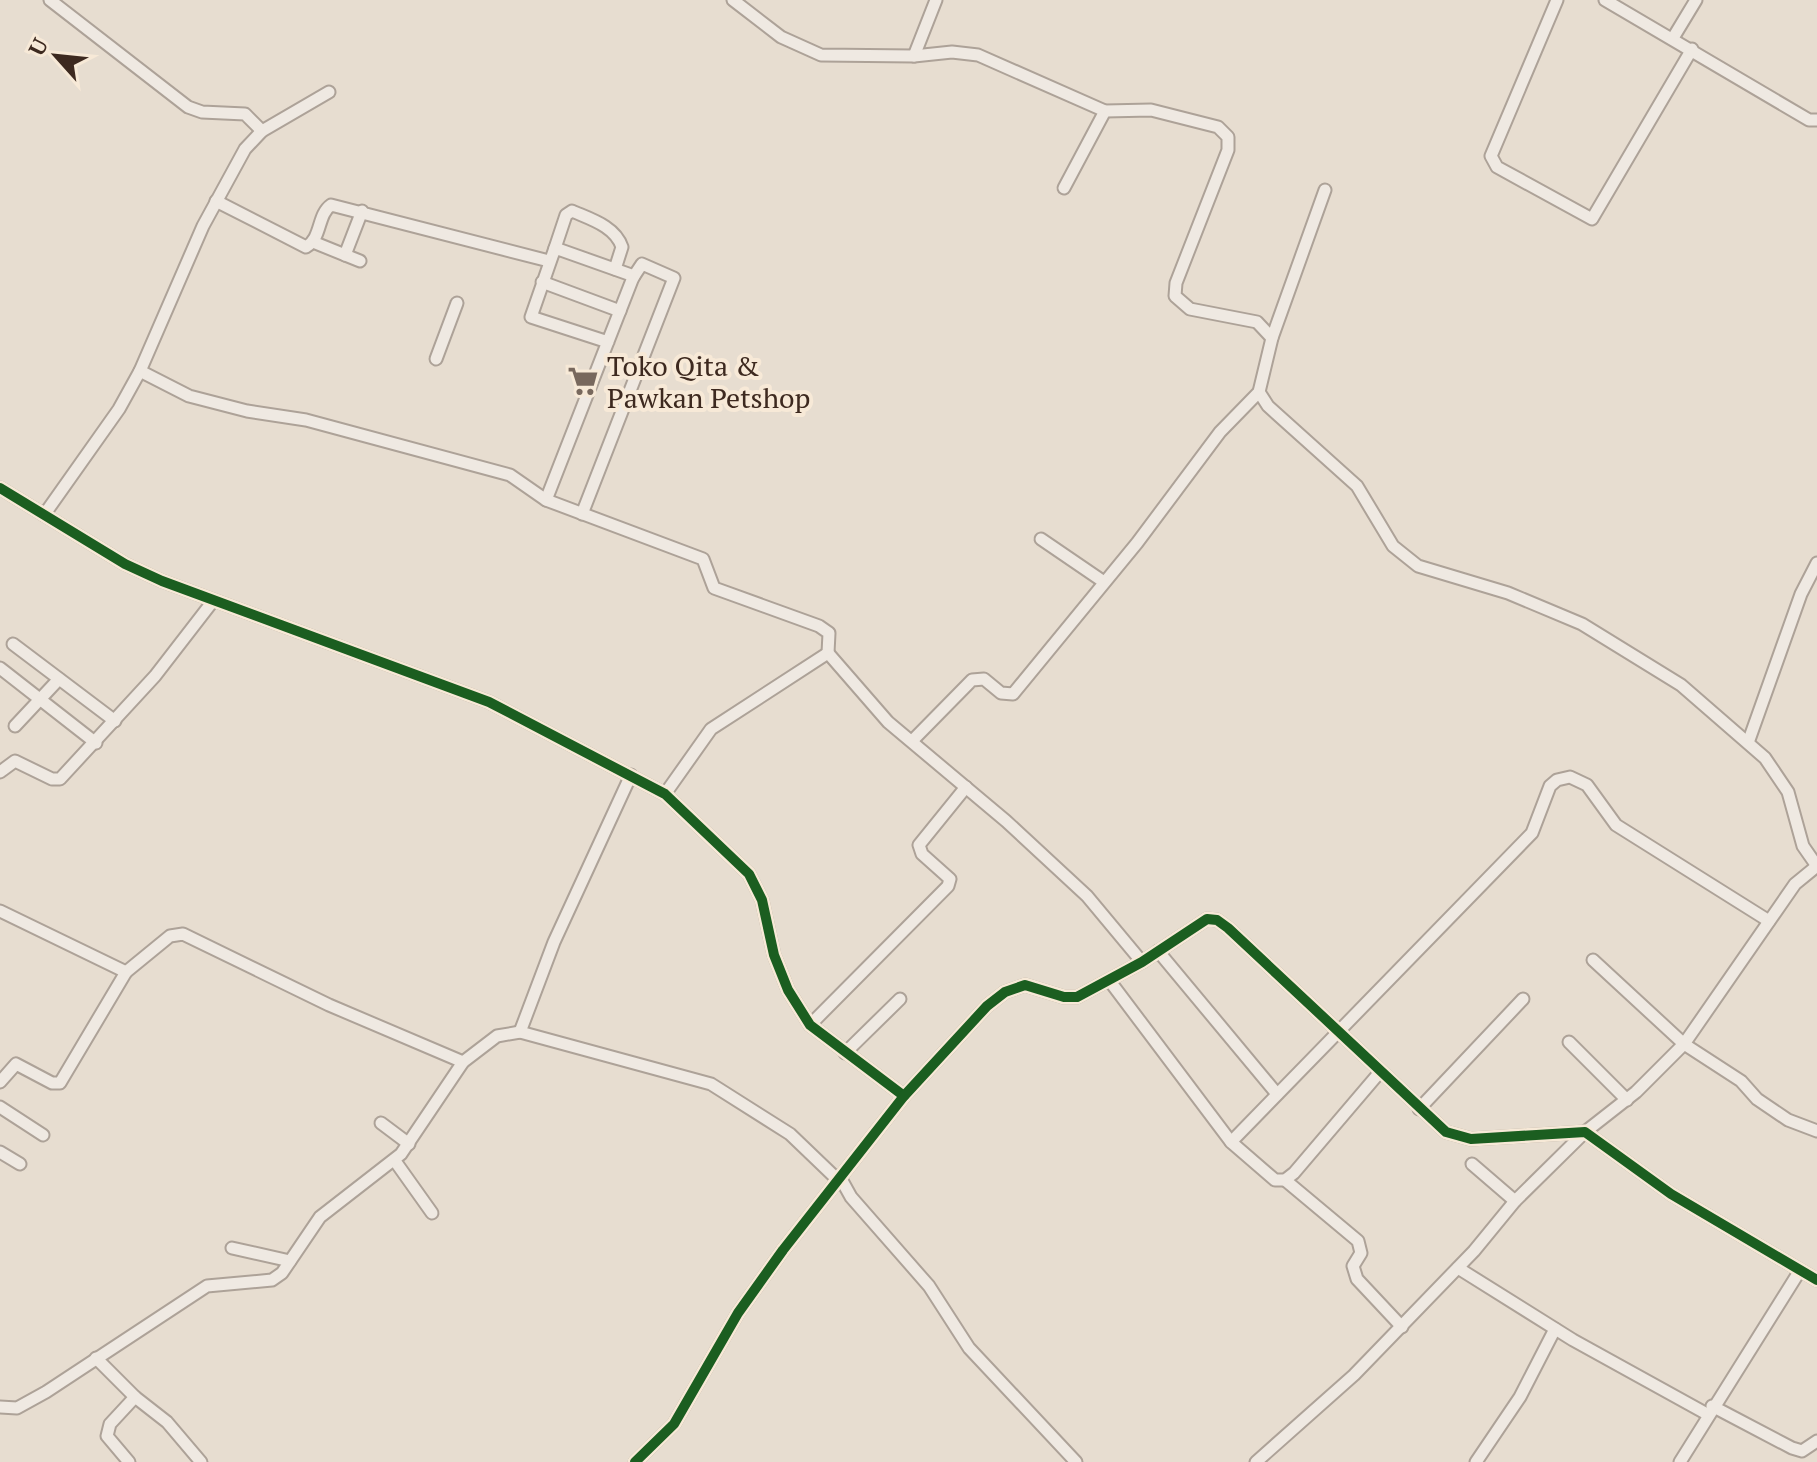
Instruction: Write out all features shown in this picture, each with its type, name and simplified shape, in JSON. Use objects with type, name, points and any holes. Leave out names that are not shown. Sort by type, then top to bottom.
[{"type":"street","points":[[50,0],[188,107],[202,112],[245,114],[262,131]]},
{"type":"street","points":[[733,0],[781,37],[821,55],[914,56],[952,52],[978,55],[1105,111],[1151,110],[1225,131],[1228,150],[1176,283],[1175,296],[1190,309],[1257,322],[1272,338]]},
{"type":"street","points":[[914,56],[936,0]]},
{"type":"street","points":[[1557,0],[1531,58],[1527,75],[1493,145],[1491,156],[1497,167],[1592,219],[1692,49]]},
{"type":"street","points":[[1605,0],[1809,120],[1817,120]]},
{"type":"street","points":[[1673,38],[1696,0]]},
{"type":"street","points":[[44,515],[119,409],[140,371],[216,201],[249,145],[262,131],[329,92]]},
{"type":"street","points":[[1064,188],[1105,111]]},
{"type":"street","points":[[912,741],[972,680],[984,679],[1011,696],[1220,432],[1259,392],[1272,338],[1325,190]]},
{"type":"street","points":[[216,201],[306,247],[313,242],[329,205],[549,261]]},
{"type":"street","points":[[345,255],[362,211]]},
{"type":"street","points":[[608,342],[531,317],[566,215],[572,211],[604,226],[617,237],[622,247],[615,269]]},
{"type":"street","points":[[313,242],[360,261]]},
{"type":"street","points":[[555,248],[634,276]]},
{"type":"street","points":[[546,500],[634,276],[642,264],[674,278],[582,514]]},
{"type":"street","points":[[542,282],[620,311]]},
{"type":"street","points":[[436,359],[457,303]]},
{"type":"street","points":[[140,371],[189,396],[247,411],[306,420],[503,473],[518,479],[546,500],[703,559],[714,588],[819,626],[829,633],[828,653],[864,696],[1087,896],[1142,962]]},
{"type":"street","points":[[1256,1462],[1354,1375],[1458,1268],[1515,1201],[1585,1132],[1627,1100],[1684,1044],[1795,884],[1817,866],[1803,846],[1788,792],[1749,740],[1646,660],[1582,624],[1508,593],[1418,566],[1405,558],[1393,546],[1357,486],[1268,406],[1259,392]]},
{"type":"street","points":[[0,488],[125,564],[213,601],[489,702],[665,794],[749,874],[762,900],[774,955],[783,979],[810,1025],[904,1096]]},
{"type":"street","points":[[1041,539],[1104,582]]},
{"type":"street","points":[[1749,740],[1801,594],[1817,563]]},
{"type":"street","points":[[0,772],[15,761],[58,780],[96,743],[213,601]]},
{"type":"street","points":[[13,644],[115,721]]},
{"type":"street","points":[[665,794],[711,729],[828,653]]},
{"type":"street","points":[[0,668],[96,743]]},
{"type":"street","points":[[15,726],[59,679]]},
{"type":"street","points":[[520,1032],[554,942],[631,775]]},
{"type":"street","points":[[1231,1142],[1532,833],[1550,786],[1557,780],[1570,777],[1587,785],[1616,825],[1769,921]]},
{"type":"street","points":[[810,1025],[948,886],[950,879],[922,854],[919,845],[966,787]]},
{"type":"street","points":[[0,911],[126,972]]},
{"type":"street","points":[[635,1462],[674,1424],[738,1313],[904,1096],[951,1042],[1005,992],[1025,985],[1064,997],[1077,997],[1142,962],[1202,921],[1217,920],[1435,1125],[1459,1137],[1585,1132],[1671,1194],[1817,1280]]},
{"type":"street","points":[[0,1082],[16,1064],[52,1083],[60,1083],[126,972],[170,936],[183,934],[329,1005],[463,1062]]},
{"type":"street","points":[[1158,951],[1277,1094]]},
{"type":"street","points":[[1593,960],[1684,1044],[1741,1081],[1788,1120],[1817,1131]]},
{"type":"street","points":[[1109,980],[1231,1142],[1266,1176],[1285,1180],[1358,1241],[1361,1253],[1353,1266],[1357,1279],[1402,1327]]},
{"type":"street","points":[[845,1053],[900,999]]},
{"type":"street","points":[[1419,1109],[1523,999]]},
{"type":"street","points":[[0,1407],[17,1408],[207,1286],[272,1280],[328,1209],[395,1161],[463,1062],[497,1036],[520,1032],[711,1084],[790,1134],[840,1180],[851,1197],[929,1286],[969,1348],[1076,1462]]},
{"type":"street","points":[[1569,1042],[1627,1100]]},
{"type":"street","points":[[1285,1180],[1380,1072]]},
{"type":"street","points":[[0,1107],[43,1135]]},
{"type":"street","points":[[381,1123],[409,1144]]},
{"type":"street","points":[[0,1152],[20,1164]]},
{"type":"street","points":[[395,1161],[432,1213]]},
{"type":"street","points":[[1472,1164],[1515,1201]]},
{"type":"street","points":[[232,1248],[290,1261]]},
{"type":"street","points":[[1458,1268],[1555,1329],[1709,1410],[1802,1451],[1817,1441]]},
{"type":"street","points":[[1680,1462],[1709,1410],[1799,1272]]},
{"type":"street","points":[[1476,1462],[1520,1397],[1555,1329]]},
{"type":"street","points":[[96,1358],[135,1397],[167,1422],[201,1462]]},
{"type":"street","points":[[129,1462],[107,1436],[110,1424],[135,1397]]},
{"type":"cycle path","points":[[0,488],[125,564],[162,581],[489,702],[665,794],[749,874],[762,900],[774,955],[788,990],[810,1025],[904,1096]]},
{"type":"cycle path","points":[[635,1462],[674,1424],[738,1313],[783,1250],[904,1096],[987,1006],[1005,992],[1025,985],[1064,997],[1077,997],[1142,962],[1207,919],[1217,920],[1228,928],[1446,1132],[1471,1139],[1585,1132],[1671,1194],[1817,1280]]},
{"type":"place","name":"Toko Qita & Pawkan Petshop","points":[[583,381]]}]
